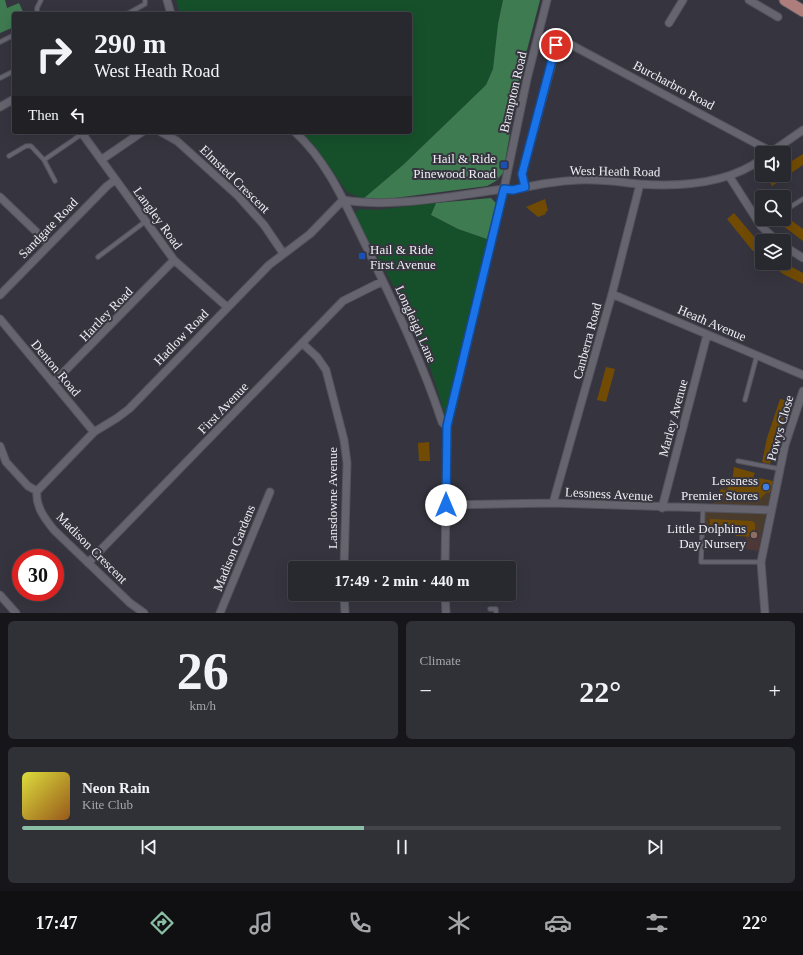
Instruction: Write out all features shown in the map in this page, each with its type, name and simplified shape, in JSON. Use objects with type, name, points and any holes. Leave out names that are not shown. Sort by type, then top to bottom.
[{"type":"main road","points":[[785,0],[803,11]]},
{"type":"street","points":[[167,0],[170,12]]},
{"type":"street","name":"Brampton Road","points":[[445,561],[447,426],[504,189],[527,79],[548,0]]},
{"type":"street","points":[[670,23],[683,0]]},
{"type":"street","points":[[753,1],[778,17]]},
{"type":"street","name":"Burcharbro Road","points":[[525,187],[522,174],[556,45],[564,41],[760,146]]},
{"type":"street","points":[[0,106],[12,100]]},
{"type":"street","points":[[780,146],[803,130]]},
{"type":"street","name":"Langley Road","points":[[83,134],[174,260],[227,307]]},
{"type":"street","points":[[101,160],[139,134]]},
{"type":"street","name":"Elmsted Crescent","points":[[165,134],[177,141],[238,196],[264,225],[283,253]]},
{"type":"street","name":"Longleigh Lane","points":[[297,134],[317,157],[343,200],[419,358],[442,422],[447,426]]},
{"type":"street","name":"West Heath Road","points":[[343,200],[365,203],[406,202],[504,189],[513,190],[578,180],[602,180],[640,184],[686,184],[729,176],[755,164]]},
{"type":"street","points":[[729,176],[755,217]]},
{"type":"street","name":"Sandgate Road","points":[[0,295],[106,186],[115,180]]},
{"type":"street","name":"Canberra Road","points":[[553,503],[612,294],[640,184]]},
{"type":"street","points":[[0,197],[49,244]]},
{"type":"street","name":"Hadlow Road","points":[[37,491],[94,432],[124,414],[227,307],[283,253],[310,234],[343,200]]},
{"type":"street","points":[[761,226],[770,234]]},
{"type":"street","points":[[791,250],[803,258]]},
{"type":"street","name":"Hartley Road","points":[[53,383],[174,260]]},
{"type":"street","name":"First Avenue","points":[[88,563],[343,301],[383,281]]},
{"type":"street","name":"Heath Avenue","points":[[612,294],[803,375]]},
{"type":"street","name":"Denton Road","points":[[0,319],[94,432]]},
{"type":"street","name":"Marley Avenue","points":[[662,508],[707,335]]},
{"type":"street","name":"Lansdowne Avenue","points":[[302,343],[318,357],[326,370],[344,440],[347,463],[344,561]]},
{"type":"street","name":"Powys Close","points":[[765,613],[761,562],[785,446],[803,391]]},
{"type":"street","points":[[0,446],[6,462],[28,486],[37,491]]},
{"type":"street","name":"Madison Crescent","points":[[37,491],[38,505],[48,523],[130,603],[144,613]]},
{"type":"street","name":"Madison Gardens","points":[[220,613],[270,492]]},
{"type":"street","name":"Lessness Avenue","points":[[446,505],[553,503],[662,508],[771,510]]},
{"type":"street","points":[[0,595],[16,613]]},
{"type":"street","points":[[344,601],[345,613]]},
{"type":"street","points":[[445,601],[446,613]]},
{"type":"lane","points":[[37,12],[37,8],[41,0]]},
{"type":"lane","points":[[132,12],[141,8],[145,4],[146,0]]},
{"type":"lane","points":[[0,42],[12,36]]},
{"type":"lane","points":[[0,78],[12,72]]},
{"type":"lane","points":[[44,160],[81,134]]},
{"type":"lane","points":[[10,156],[26,146],[32,146],[44,160],[55,181]]},
{"type":"lane","points":[[791,207],[803,199]]},
{"type":"lane","points":[[98,257],[146,221]]},
{"type":"lane","points":[[745,400],[757,355]]},
{"type":"lane","points":[[738,461],[780,469]]},
{"type":"lane","points":[[702,509],[701,562],[761,562]]},
{"type":"lane","points":[[490,609],[496,609],[496,613]]},
{"type":"shaded area","points":[[760,478],[773,481],[758,551],[746,549],[746,530],[702,530],[703,509],[717,501],[721,487],[756,488]]},
{"type":"shaded area","name":"Little Dolphins Day Nursery","points":[[747,521],[755,523],[755,533],[762,534],[758,551],[746,549]]},
{"type":"green space","points":[[0,0],[5,0],[7,8],[19,3],[23,12],[12,12],[12,28],[0,33]]},
{"type":"green space","points":[[176,0],[503,0],[498,24],[493,69],[486,85],[403,165],[363,199],[347,192],[318,150],[304,134],[412,134],[412,12],[179,12]]},
{"type":"green space","points":[[503,0],[540,0],[520,77],[503,173],[496,181],[487,186],[387,199],[363,199],[403,165],[486,85],[493,69],[498,24]]},
{"type":"green space","points":[[491,198],[496,203],[487,239],[458,229],[431,215],[436,203]]},
{"type":"green space","points":[[436,203],[431,215],[458,229],[487,239],[445,415],[430,366],[411,322],[393,285],[354,214],[359,209],[376,210]]},
{"type":"building","points":[[803,154],[803,165],[791,173],[791,162]]},
{"type":"building","points":[[770,182],[778,182],[772,186]]},
{"type":"building","points":[[545,199],[548,211],[545,212],[546,214],[538,217],[526,207]]},
{"type":"building","points":[[734,213],[755,238],[755,252],[752,250],[727,219]]},
{"type":"building","points":[[791,220],[803,229],[803,241],[783,226],[791,226]]},
{"type":"building","points":[[791,267],[803,273],[803,284],[778,270],[791,270]]},
{"type":"building","points":[[606,367],[615,369],[606,402],[597,400]]},
{"type":"building","points":[[780,399],[789,401],[770,464],[762,462],[767,438]]},
{"type":"building","points":[[429,442],[430,461],[419,461],[418,443]]},
{"type":"building","points":[[734,467],[755,473],[753,477],[773,481],[770,492],[766,493],[760,499],[718,497],[721,489],[727,491],[729,484],[732,483]]},
{"type":"building","points":[[710,519],[752,521],[755,523],[755,537],[736,536],[722,533],[710,535]]},
{"type":"place","name":"Hail & Ride Pinewood Road","points":[[504,165]]},
{"type":"place","name":"Hail & Ride First Avenue","points":[[362,256]]},
{"type":"place","name":"Lessness Premier Stores","points":[[766,487]]},
{"type":"place","name":"Little Dolphins Day Nursery","points":[[754,535]]},
{"type":"route","points":[[446,505],[447,426],[456,388],[504,189],[513,190],[525,187],[522,174],[556,45]]}]
